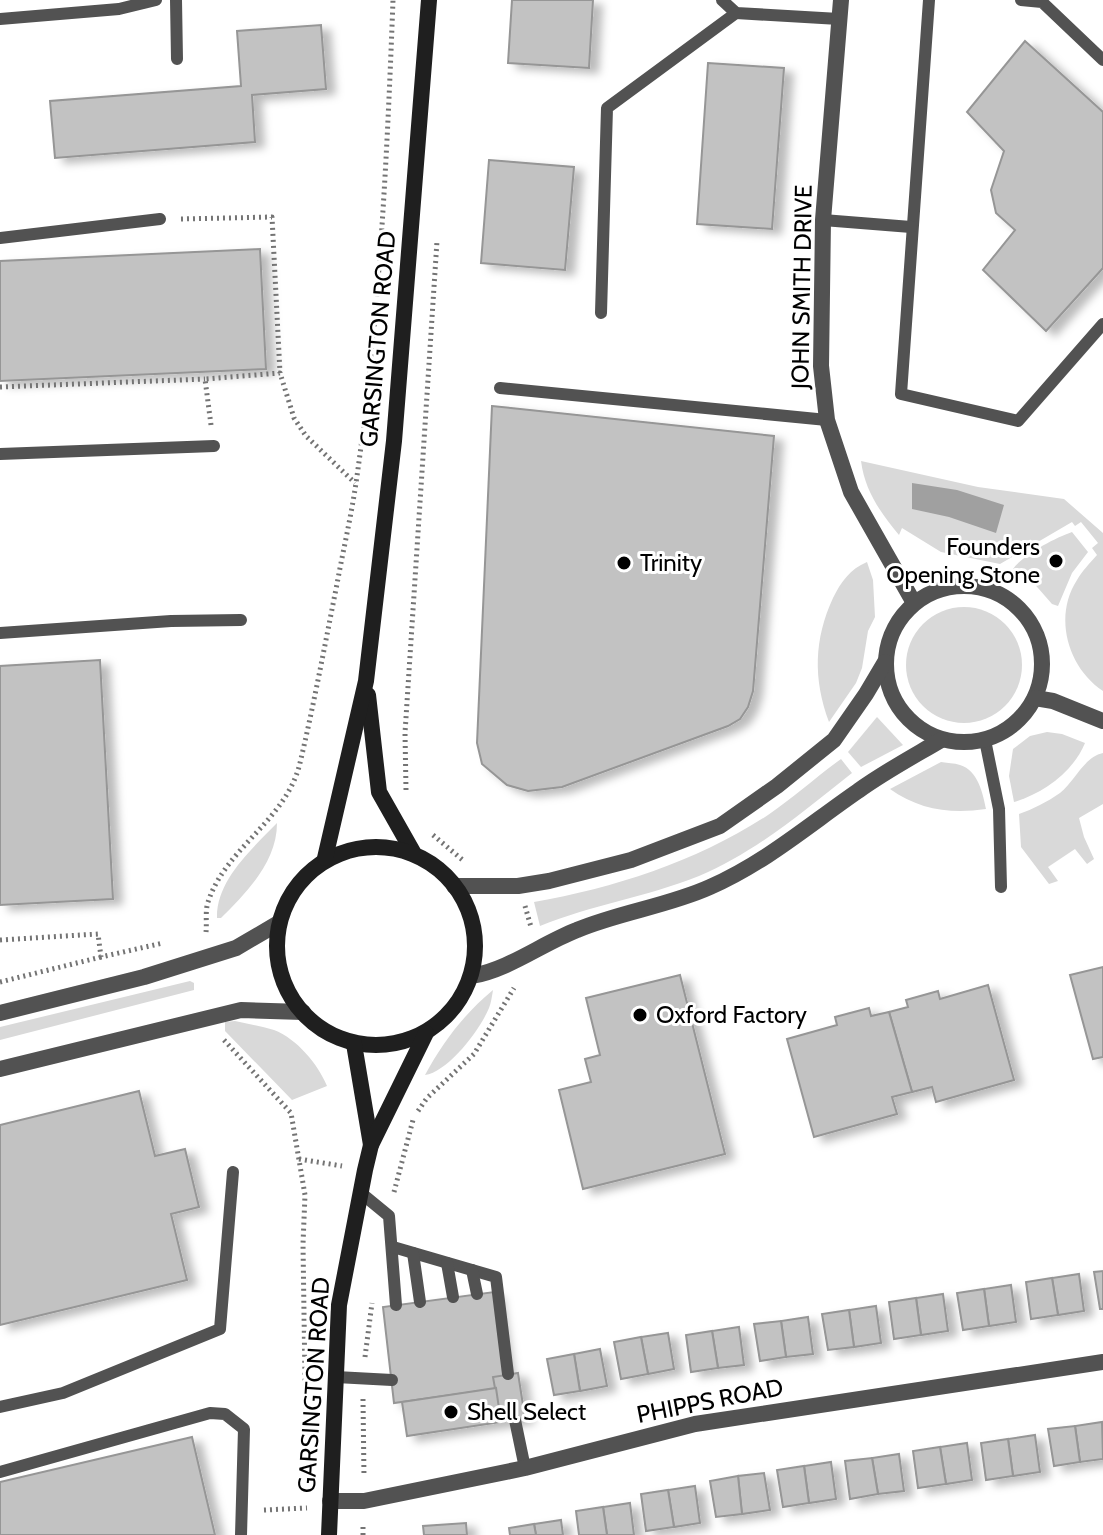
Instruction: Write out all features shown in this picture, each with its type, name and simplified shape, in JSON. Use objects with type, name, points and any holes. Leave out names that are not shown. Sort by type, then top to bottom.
[{"type":"main road","name":"GARSINGTON ROAD","points":[[366,681],[394,441],[429,0]]},
{"type":"main road","points":[[366,681],[379,792],[413,852]]},
{"type":"main road","points":[[325,858],[366,681]]},
{"type":"main road","points":[[375,845],[413,852],[440,868],[465,901],[476,935],[472,976],[452,1011],[426,1033],[391,1045],[354,1044],[323,1032],[292,1002],[277,966],[277,924],[297,883],[325,858],[375,845]]},
{"type":"main road","name":"GARSINGTON ROAD","points":[[329,1535],[339,1305],[371,1145],[426,1033]]},
{"type":"main road","name":"GARSINGTON ROAD","points":[[354,1044],[371,1145]]},
{"type":"street","name":"JOHN SMITH DRIVE","points":[[841,0],[823,220],[821,366],[827,420],[851,492],[914,603]]},
{"type":"street","points":[[967,585],[988,588],[1010,600],[1025,616],[1036,636],[1042,659],[1041,682],[1035,698],[1013,725],[999,736],[958,743],[925,734],[904,715],[888,686],[885,662],[891,633],[914,603],[949,586],[967,585]]},
{"type":"street","points":[[454,886],[518,886],[631,860],[720,826],[834,740],[885,662]]},
{"type":"street","points":[[1035,698],[1053,701],[1103,721]]},
{"type":"street","points":[[472,976],[494,972],[587,926],[710,887],[764,858],[859,790],[941,740]]},
{"type":"street","points":[[0,1013],[144,977],[236,948],[277,924]]},
{"type":"street","points":[[0,1069],[241,1010],[303,1012]]},
{"type":"street","name":"PHIPPS ROAD","points":[[330,1501],[364,1501],[525,1468],[695,1424],[1103,1362]]},
{"type":"lane","points":[[0,19],[119,9],[156,0]]},
{"type":"lane","points":[[176,0],[177,59]]},
{"type":"lane","points":[[722,0],[736,13],[839,19]]},
{"type":"lane","points":[[929,0],[901,394],[1018,421],[1103,324]]},
{"type":"lane","points":[[1021,0],[1042,2],[1103,60]]},
{"type":"lane","points":[[601,313],[607,108],[736,13]]},
{"type":"lane","points":[[0,238],[160,219]]},
{"type":"lane","points":[[823,220],[911,227]]},
{"type":"lane","points":[[500,388],[827,420]]},
{"type":"lane","points":[[0,454],[214,446]]},
{"type":"lane","points":[[0,633],[171,621],[241,620]]},
{"type":"lane","points":[[985,740],[999,809],[1001,887]]},
{"type":"lane","points":[[0,1407],[63,1393],[220,1329],[233,1172]]},
{"type":"lane","points":[[361,1193],[389,1216],[396,1305]]},
{"type":"lane","points":[[393,1247],[496,1277],[508,1374]]},
{"type":"lane","points":[[413,1253],[420,1302]]},
{"type":"lane","points":[[447,1263],[453,1297]]},
{"type":"lane","points":[[472,1270],[477,1294]]},
{"type":"lane","points":[[336,1377],[392,1380]]},
{"type":"lane","points":[[0,1472],[210,1413],[225,1414],[244,1429],[241,1535]]},
{"type":"lane","points":[[515,1420],[525,1468]]},
{"type":"path","points":[[205,957],[207,904],[219,879],[240,850],[283,804],[299,768],[314,702],[356,484],[375,309],[388,128],[393,0]]},
{"type":"path","points":[[160,219],[272,217],[280,373],[294,418],[306,436],[356,484]]},
{"type":"path","points":[[406,794],[405,733],[438,230]]},
{"type":"path","points":[[0,387],[280,373]]},
{"type":"path","points":[[205,379],[214,446]]},
{"type":"path","points":[[427,831],[465,862],[476,862]]},
{"type":"path","points":[[518,886],[534,950]]},
{"type":"path","points":[[191,936],[206,932]]},
{"type":"path","points":[[0,940],[98,934],[101,957]]},
{"type":"path","points":[[0,982],[176,939]]},
{"type":"path","points":[[395,1188],[417,1112],[427,1098],[474,1054],[515,986]]},
{"type":"path","points":[[215,1017],[222,1038],[291,1113],[305,1195],[306,1459]]},
{"type":"path","points":[[363,1379],[364,1466]]},
{"type":"path","points":[[306,1499],[307,1522]]},
{"type":"path","points":[[242,1511],[307,1508]]},
{"type":"path","points":[[363,1525],[363,1535]]},
{"type":"shaded area","points":[[861,461],[978,487],[1064,499],[1103,533],[1103,691],[1091,681],[1073,656],[1065,625],[1070,594],[1097,555],[1092,548],[1098,543],[1081,522],[1075,526],[1072,522],[1000,564],[941,552],[902,528],[899,535],[874,501]]},
{"type":"shaded area","points":[[912,483],[957,490],[1004,505],[996,533],[949,517],[912,509]]},
{"type":"shaded area","points":[[1072,532],[1088,552],[1072,573],[1058,606],[1052,604],[1031,580],[1013,569],[1032,552]]},
{"type":"shaded area","points":[[867,562],[873,580],[875,617],[868,631],[862,668],[856,683],[829,722],[818,675],[822,629],[839,587],[851,572]]},
{"type":"shaded area","points":[[964,607],[986,612],[1005,624],[1017,643],[1022,665],[1017,687],[1005,706],[986,718],[964,723],[942,718],[923,706],[911,687],[906,665],[911,643],[923,624],[942,612]]},
{"type":"shaded area","points":[[877,717],[903,745],[861,767],[848,752]]},
{"type":"shaded area","points":[[1047,732],[1085,743],[1073,763],[1056,780],[1014,802],[1009,776],[1013,749],[1030,736]]},
{"type":"shaded area","points":[[1103,753],[1103,804],[1079,818],[1094,859],[1087,864],[1075,849],[1048,867],[1058,881],[1049,884],[1021,847],[1019,814],[1060,793],[1090,759]]},
{"type":"shaded area","points":[[841,759],[852,773],[779,830],[740,855],[699,876],[540,926],[534,902],[625,880],[713,846],[768,815]]},
{"type":"shaded area","points":[[941,762],[960,765],[971,772],[979,783],[986,809],[936,809],[912,802],[890,789]]},
{"type":"shaded area","points":[[277,823],[272,851],[259,875],[231,908],[217,918],[218,904],[229,878]]},
{"type":"shaded area","points":[[190,981],[194,983],[194,990],[0,1040],[0,1027]]},
{"type":"shaded area","points":[[493,990],[489,1008],[471,1038],[453,1058],[425,1075],[455,1029]]},
{"type":"shaded area","points":[[235,1021],[274,1030],[291,1039],[312,1061],[327,1086],[292,1100],[225,1031],[225,1022]]},
{"type":"building","points":[[512,0],[593,0],[589,68],[508,63]]},
{"type":"building","points":[[321,25],[326,89],[252,95],[255,142],[55,158],[50,101],[241,86],[237,31]]},
{"type":"building","points":[[1025,41],[1103,112],[1103,268],[1046,331],[983,270],[1015,230],[996,213],[991,190],[1004,151],[967,112]]},
{"type":"building","points":[[708,63],[784,68],[772,229],[697,224]]},
{"type":"building","points":[[489,160],[574,167],[565,270],[481,263]]},
{"type":"building","points":[[260,249],[266,369],[0,381],[0,261]]},
{"type":"building","name":"Trinity","points":[[492,406],[774,436],[753,691],[740,719],[562,787],[528,791],[507,785],[482,764],[477,743]]},
{"type":"building","points":[[100,660],[113,899],[0,905],[0,666]]},
{"type":"building","points":[[1103,967],[1103,1057],[1093,1059],[1070,975]]},
{"type":"building","points":[[680,975],[725,1154],[583,1189],[559,1090],[591,1082],[585,1059],[600,1055],[586,998]]},
{"type":"building","points":[[988,985],[1014,1080],[936,1102],[932,1087],[912,1092],[889,1012],[908,1007],[906,1000],[938,991],[940,999]]},
{"type":"building","points":[[869,1008],[871,1016],[889,1012],[912,1092],[892,1097],[897,1114],[814,1137],[787,1039],[837,1025],[835,1017]]},
{"type":"building","points":[[139,1091],[155,1156],[185,1149],[199,1207],[171,1214],[187,1280],[0,1325],[0,1125]]},
{"type":"building","points":[[1103,1271],[1103,1309],[1100,1309],[1094,1272]]},
{"type":"building","points":[[1079,1274],[1084,1311],[1058,1315],[1052,1278]]},
{"type":"building","points":[[1052,1278],[1058,1315],[1031,1319],[1026,1282]]},
{"type":"building","points":[[1011,1285],[1016,1322],[989,1326],[984,1289]]},
{"type":"building","points":[[984,1289],[989,1326],[963,1330],[957,1293]]},
{"type":"building","points":[[494,1292],[508,1387],[394,1403],[383,1307]]},
{"type":"building","points":[[943,1294],[948,1331],[921,1335],[916,1298]]},
{"type":"building","points":[[916,1298],[921,1335],[894,1339],[889,1302]]},
{"type":"building","points":[[876,1306],[881,1343],[854,1347],[849,1310]]},
{"type":"building","points":[[849,1310],[854,1347],[828,1350],[822,1314]]},
{"type":"building","points":[[808,1317],[813,1354],[786,1357],[781,1321]]},
{"type":"building","points":[[781,1321],[786,1357],[760,1361],[754,1324]]},
{"type":"building","points":[[739,1327],[744,1365],[718,1368],[712,1331]]},
{"type":"building","points":[[712,1331],[718,1368],[691,1372],[686,1335]]},
{"type":"building","points":[[668,1333],[674,1369],[648,1374],[641,1337]]},
{"type":"building","points":[[641,1337],[648,1374],[621,1379],[614,1342]]},
{"type":"building","points":[[600,1349],[607,1386],[580,1391],[574,1354]]},
{"type":"building","points":[[574,1354],[580,1391],[554,1395],[547,1359]]},
{"type":"building","points":[[518,1373],[525,1418],[501,1422],[493,1377]]},
{"type":"building","name":"Shell Select","points":[[496,1388],[501,1422],[407,1436],[402,1402]]},
{"type":"building","points":[[1102,1422],[1103,1459],[1080,1462],[1075,1426]]},
{"type":"building","points":[[1075,1426],[1080,1462],[1054,1466],[1048,1429]]},
{"type":"building","points":[[1035,1435],[1040,1472],[1013,1476],[1008,1439]]},
{"type":"building","points":[[192,1437],[215,1535],[0,1535],[0,1482]]},
{"type":"building","points":[[1008,1439],[1013,1476],[986,1480],[981,1443]]},
{"type":"building","points":[[967,1443],[972,1480],[946,1484],[940,1447]]},
{"type":"building","points":[[940,1447],[946,1484],[918,1488],[913,1451]]},
{"type":"building","points":[[899,1454],[904,1491],[878,1494],[872,1458]]},
{"type":"building","points":[[872,1458],[878,1494],[850,1499],[845,1461]]},
{"type":"building","points":[[831,1462],[836,1499],[809,1503],[804,1466]]},
{"type":"building","points":[[804,1466],[809,1503],[783,1507],[777,1470]]},
{"type":"building","points":[[764,1473],[770,1510],[742,1514],[738,1476]]},
{"type":"building","points":[[738,1476],[742,1514],[716,1517],[710,1481]]},
{"type":"building","points":[[695,1486],[700,1523],[674,1527],[668,1490]]},
{"type":"building","points":[[668,1490],[674,1527],[646,1531],[641,1494]]},
{"type":"building","points":[[630,1503],[634,1535],[607,1535],[603,1507]]},
{"type":"building","points":[[603,1507],[607,1535],[579,1535],[576,1511]]},
{"type":"building","points":[[561,1520],[563,1535],[536,1535],[534,1524]]},
{"type":"building","points":[[466,1523],[467,1535],[424,1535],[423,1526]]},
{"type":"building","points":[[534,1524],[536,1535],[510,1535],[509,1528]]},
{"type":"place","name":"Founders Opening Stone","points":[[1056,561]]},
{"type":"place","name":"Trinity","points":[[624,563]]},
{"type":"place","name":"Oxford Factory","points":[[640,1015]]},
{"type":"place","name":"Shell Select","points":[[451,1412]]}]
